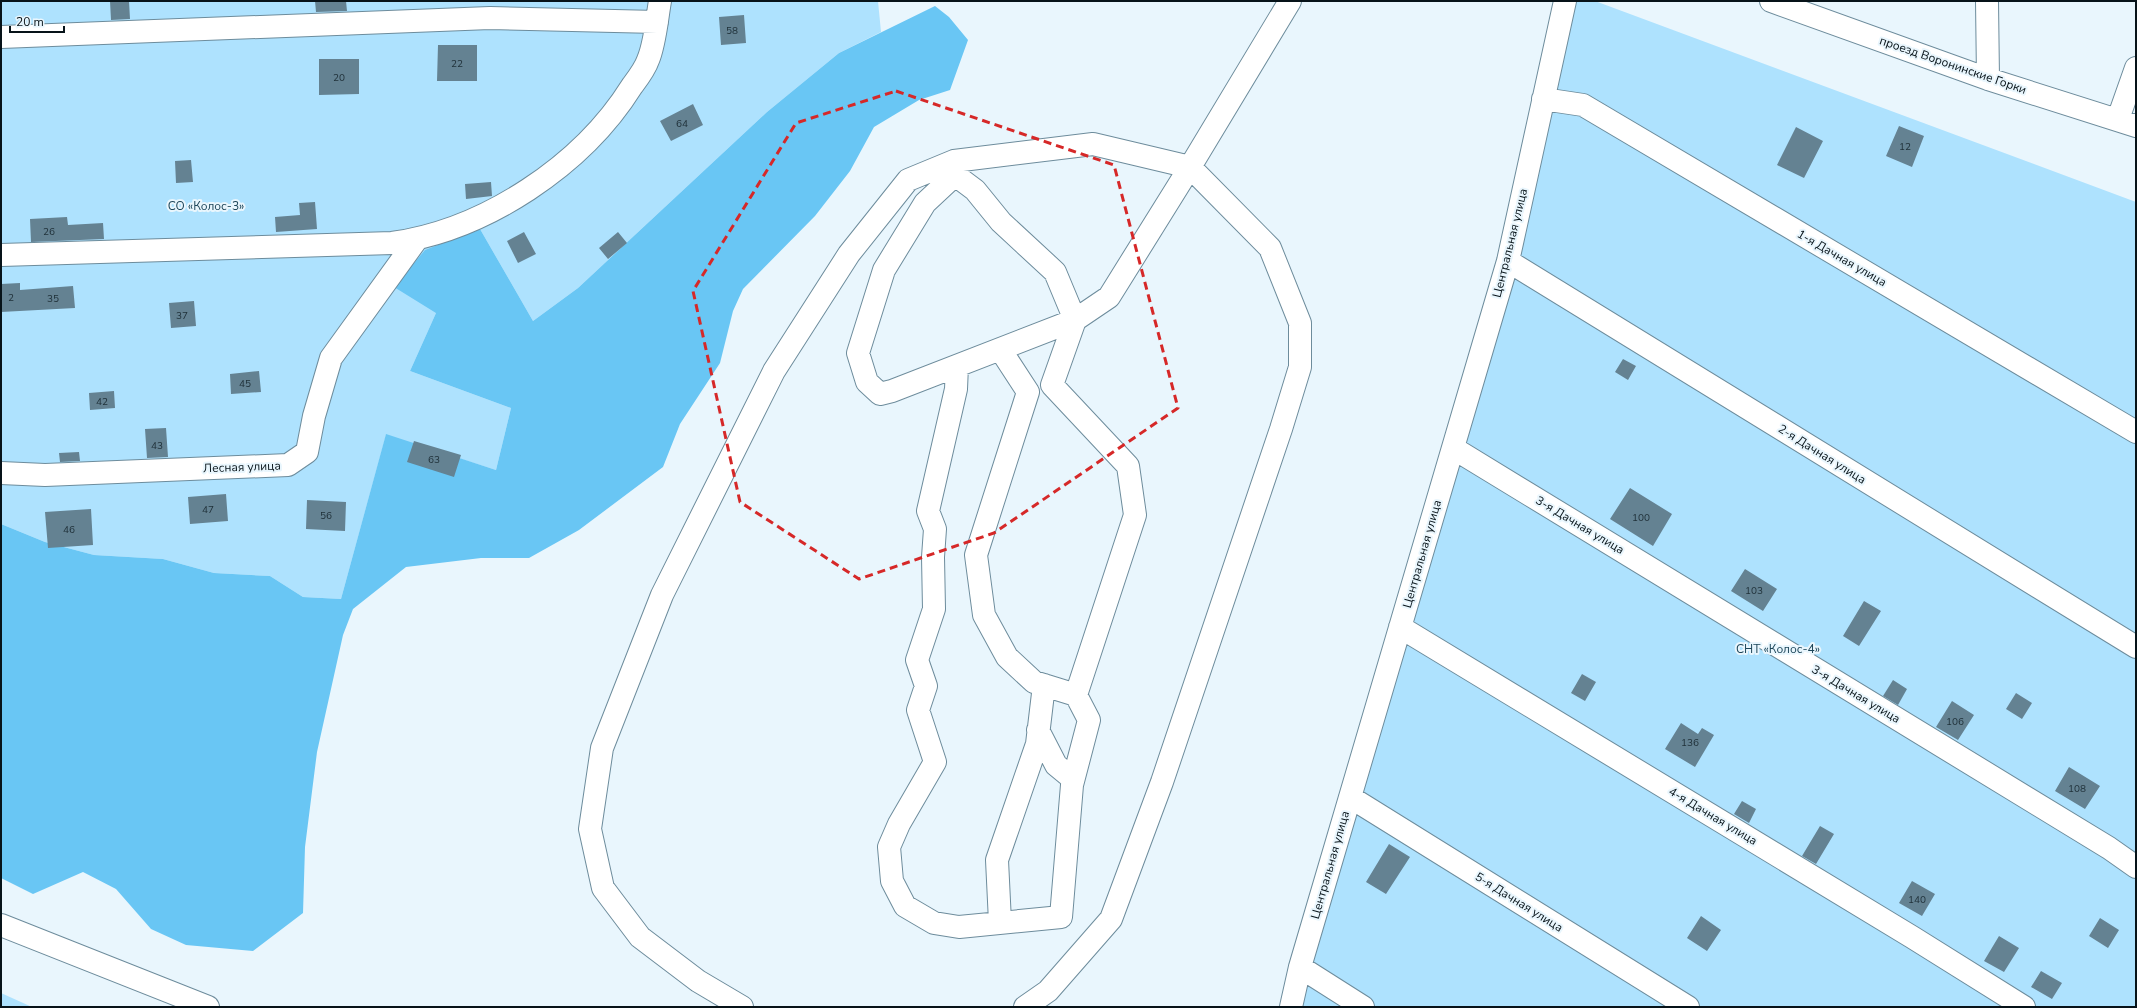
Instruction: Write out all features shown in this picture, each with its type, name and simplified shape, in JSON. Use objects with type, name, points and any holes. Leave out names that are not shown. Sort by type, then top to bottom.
[{"type":"street","points":[[954,168],[925,203],[884,270],[858,354],[867,382],[880,394],[892,391],[958,366],[1075,320],[1109,297],[1190,167],[1290,1]]},
{"type":"street","name":"Центральная улица","points":[[1291,1007],[1300,967],[1508,261],[1565,1]]},
{"type":"street","name":"проезд Воронинские Горки","points":[[1771,1],[1988,79],[2127,122]]},
{"type":"street","points":[[1987,1],[1988,79]]},
{"type":"street","points":[[1,37],[658,11],[649,60],[617,110],[578,150],[528,191],[474,219],[417,239],[392,243],[1,255]]},
{"type":"street","points":[[2127,122],[2136,68]]},
{"type":"street","name":"1-я Дачная улица","points":[[1543,99],[1583,105],[2136,432]]},
{"type":"street","points":[[742,1007],[698,981],[640,938],[603,888],[590,829],[602,748],[662,595],[774,371],[849,254],[908,180],[954,168],[1093,144],[1190,167],[1270,248],[1300,323],[1300,367],[1281,429],[1165,774],[1111,919],[1048,992],[1025,1007]]},
{"type":"street","points":[[954,168],[975,190],[1001,222],[1055,272],[1075,320],[1052,385],[1128,466],[1135,515],[1076,695],[1088,720],[1073,779],[1061,917],[959,927],[934,923],[905,906],[892,882],[889,847],[899,824],[935,762],[918,710],[926,686],[917,660],[934,609],[933,557],[935,529],[928,511],[956,389],[958,366]]},
{"type":"street","name":"Лесная улица","points":[[1,473],[46,475],[288,465],[307,452],[314,416],[331,358],[417,239]]},
{"type":"street","name":"2-я Дачная улица","points":[[1508,261],[2136,647]]},
{"type":"street","points":[[1000,349],[1028,392],[976,555],[984,615],[1007,657],[1034,682],[1076,695]]},
{"type":"street","name":"3-я Дачная улица","points":[[1453,448],[2102,844],[2136,867]]},
{"type":"street","name":"4-я Дачная улица","points":[[1400,627],[1912,937],[2024,1007]]},
{"type":"street","points":[[1000,922],[997,860],[1037,744],[1044,685]]},
{"type":"street","points":[[1038,730],[1056,765],[1073,779]]},
{"type":"street","name":"5-я Дачная улица","points":[[1350,797],[1688,1007]]},
{"type":"street","points":[[1,925],[184,1003],[208,1007]]},
{"type":"street","points":[[1300,967],[1363,1007]]},
{"type":"highlighted area","points":[[896,91],[1114,165],[1178,408],[994,533],[859,579],[740,502],[693,291],[796,123]]},
{"type":"green space","name":"СО «Колос-3»","points":[[1,1],[878,1],[881,32],[839,53],[767,112],[578,288],[533,321],[480,229],[436,313],[410,371],[511,408],[496,470],[386,435],[341,599],[303,597],[270,576],[214,573],[163,559],[94,555],[45,542],[1,524]]},
{"type":"green space","name":"СНТ «Колос-4»","points":[[1573,1],[1595,1],[2136,202],[2136,1007],[1301,1007],[1312,961],[1512,286]]},
{"type":"green space","points":[[1,993],[32,1007],[1,1007]]},
{"type":"shaded area","points":[[935,6],[949,17],[968,40],[950,90],[919,100],[874,127],[850,171],[815,216],[743,289],[733,311],[720,363],[680,424],[663,467],[579,530],[529,558],[481,558],[406,567],[353,609],[343,635],[317,752],[305,847],[303,913],[253,951],[186,945],[151,929],[116,889],[83,872],[33,894],[1,878],[1,524],[45,542],[94,555],[163,559],[214,573],[270,576],[303,597],[341,599],[386,434],[496,470],[511,408],[410,371],[436,313],[394,287],[425,250],[480,229],[533,321],[578,288],[767,112],[839,53]]},
{"type":"building","points":[[110,1],[129,1],[130,19],[111,20]]},
{"type":"building","points":[[315,1],[346,1],[347,11],[316,12]]},
{"type":"building","points":[[744,15],[746,43],[721,45],[719,17]]},
{"type":"building","points":[[438,45],[477,45],[477,81],[437,81]]},
{"type":"building","points":[[319,59],[359,59],[359,94],[319,95]]},
{"type":"building","points":[[693,104],[703,125],[671,141],[660,121]]},
{"type":"building","points":[[1899,126],[1924,136],[1912,167],[1886,156]]},
{"type":"building","points":[[1796,127],[1823,141],[1804,178],[1777,165]]},
{"type":"building","points":[[191,160],[193,182],[176,183],[175,161]]},
{"type":"building","points":[[491,182],[492,196],[466,199],[465,184]]},
{"type":"building","points":[[315,202],[317,229],[276,232],[275,217],[300,215],[299,203]]},
{"type":"building","points":[[67,217],[68,225],[103,223],[104,239],[31,242],[30,219]]},
{"type":"building","points":[[524,232],[536,254],[518,263],[507,241]]},
{"type":"building","points":[[618,232],[627,243],[608,259],[599,248]]},
{"type":"building","points":[[20,283],[20,290],[73,286],[75,308],[1,312],[1,284]]},
{"type":"building","points":[[194,301],[196,326],[171,328],[169,303]]},
{"type":"building","points":[[1623,359],[1636,366],[1628,380],[1615,372]]},
{"type":"building","points":[[259,371],[261,392],[231,394],[230,374]]},
{"type":"building","points":[[114,391],[115,408],[90,410],[89,393]]},
{"type":"building","points":[[166,428],[168,457],[147,458],[145,429]]},
{"type":"building","points":[[414,441],[461,455],[454,477],[407,462]]},
{"type":"building","points":[[79,452],[80,461],[60,462],[59,453]]},
{"type":"building","points":[[1630,488],[1672,514],[1653,546],[1610,519]]},
{"type":"building","points":[[226,494],[228,521],[190,524],[188,497]]},
{"type":"building","points":[[307,500],[346,502],[345,531],[306,529]]},
{"type":"building","points":[[91,509],[93,545],[48,548],[45,512]]},
{"type":"building","points":[[1745,569],[1777,589],[1763,611],[1731,591]]},
{"type":"building","points":[[1864,601],[1881,611],[1859,646],[1843,636]]},
{"type":"building","points":[[1582,674],[1596,682],[1585,701],[1571,693]]},
{"type":"building","points":[[1893,680],[1907,689],[1898,705],[1883,696]]},
{"type":"building","points":[[2016,693],[2032,703],[2022,719],[2006,709]]},
{"type":"building","points":[[1952,701],[1974,715],[1958,740],[1936,727]]},
{"type":"building","points":[[1681,723],[1698,734],[1702,728],[1714,735],[1695,767],[1665,749]]},
{"type":"building","points":[[2069,767],[2100,786],[2085,809],[2055,791]]},
{"type":"building","points":[[1742,801],[1756,809],[1749,823],[1734,814]]},
{"type":"building","points":[[1820,826],[1834,834],[1816,864],[1802,856]]},
{"type":"building","points":[[1389,844],[1410,857],[1386,894],[1366,882]]},
{"type":"building","points":[[1912,881],[1935,894],[1922,916],[1899,903]]},
{"type":"building","points":[[1701,916],[1721,930],[1707,951],[1687,938]]},
{"type":"building","points":[[2100,918],[2119,930],[2108,948],[2089,936]]},
{"type":"building","points":[[1999,936],[2019,948],[2004,972],[1984,961]]},
{"type":"building","points":[[2041,971],[2062,983],[2052,999],[2031,987]]}]
